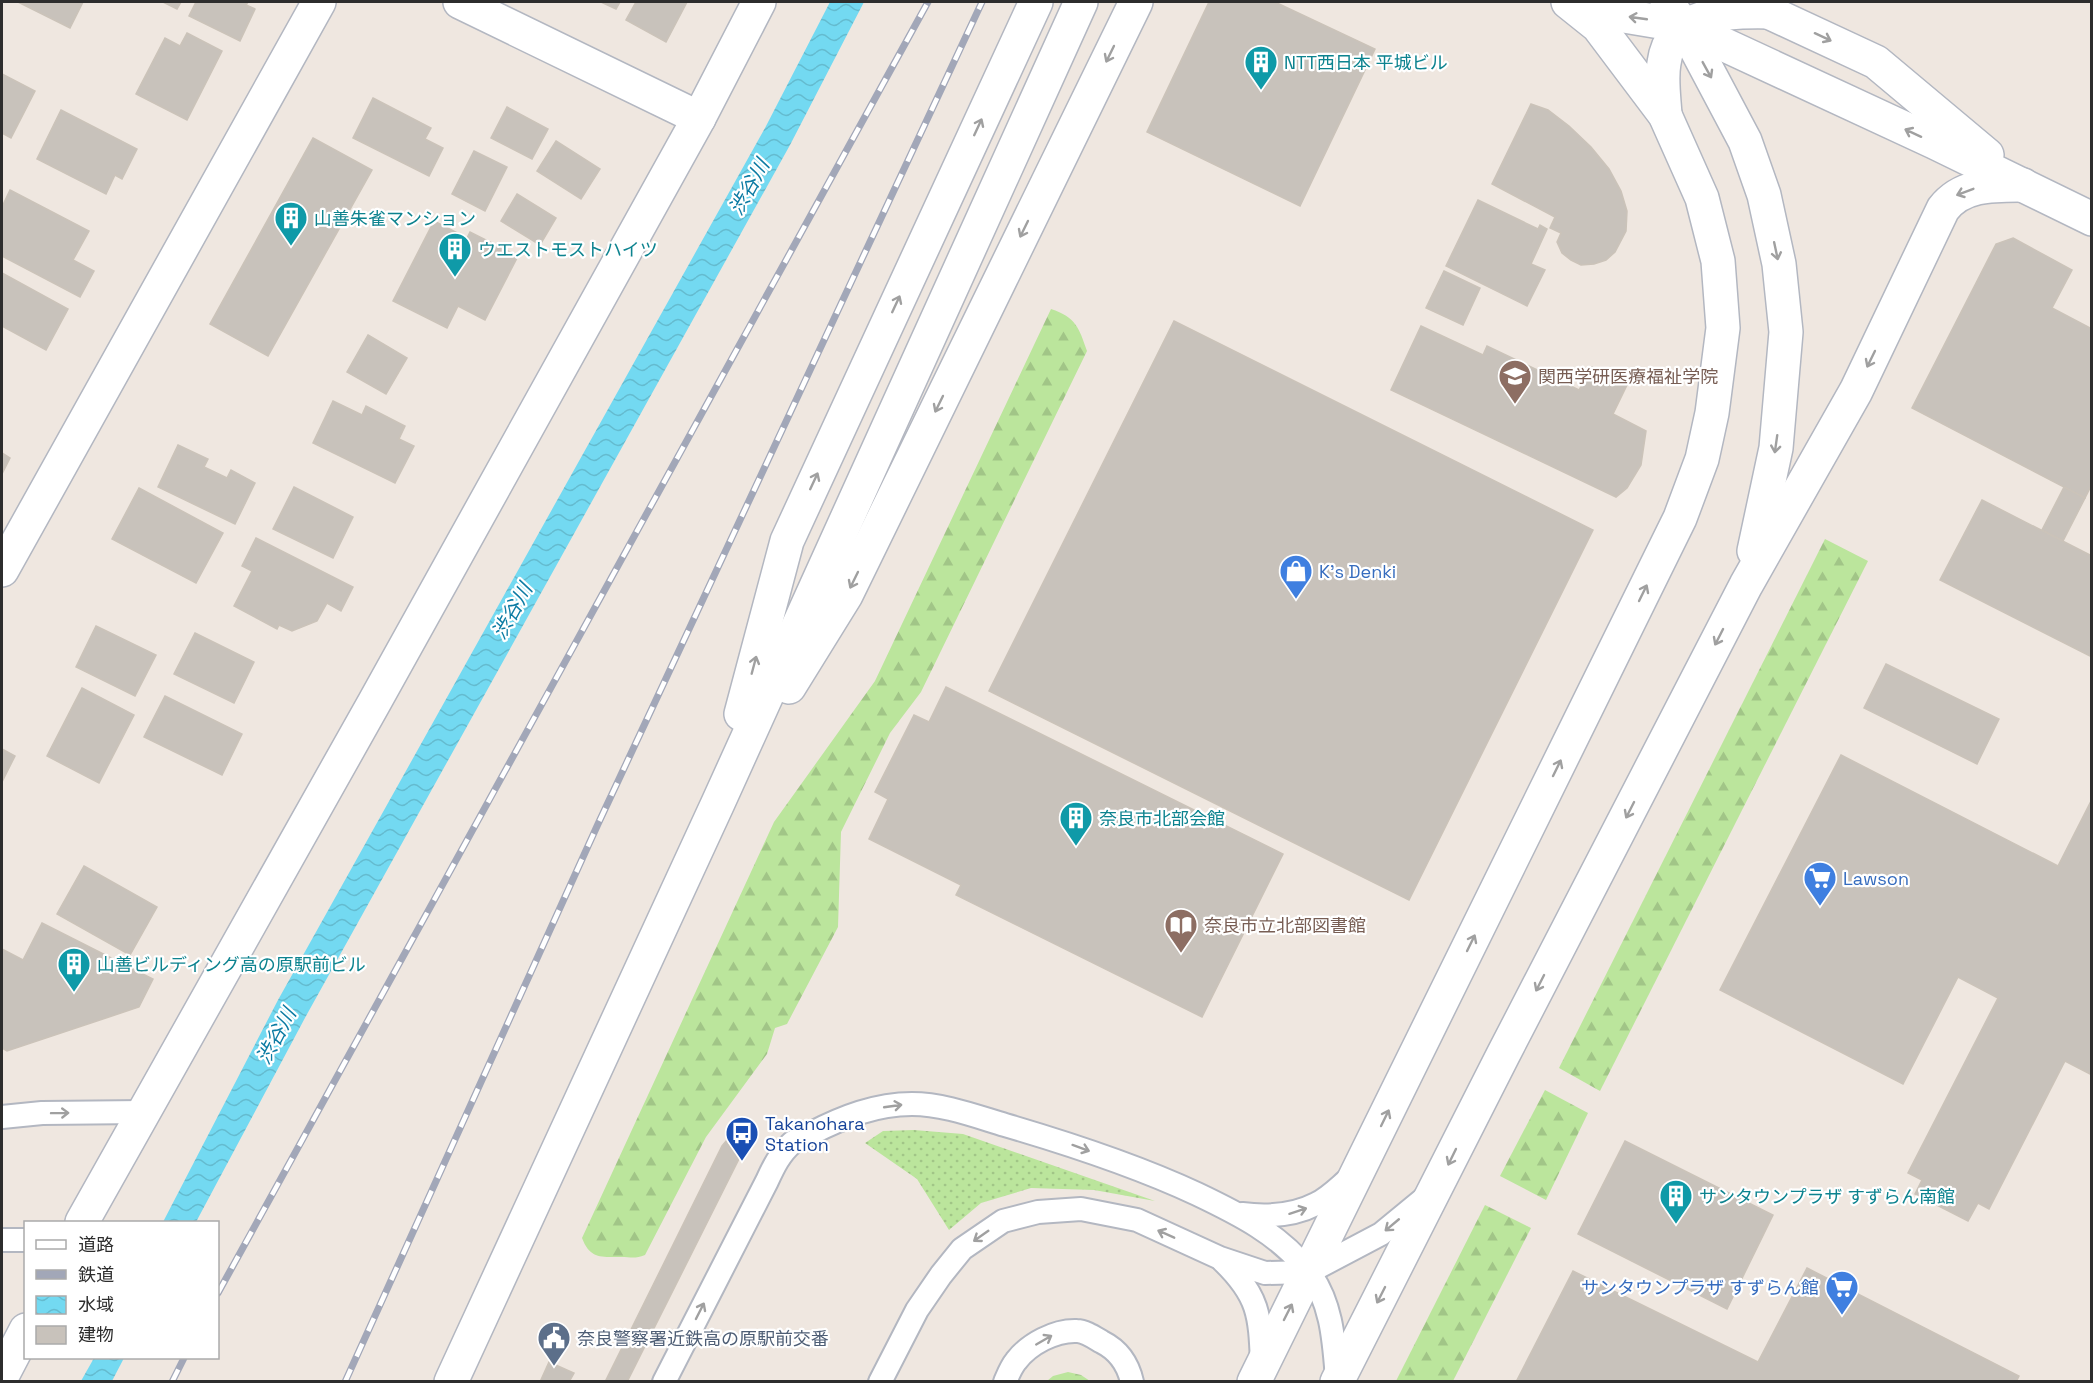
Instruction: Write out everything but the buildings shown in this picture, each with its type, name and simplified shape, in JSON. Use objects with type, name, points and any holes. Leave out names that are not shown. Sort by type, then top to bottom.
[{"type":"street","points":[[2,570],[319,2]]},
{"type":"street","points":[[460,2],[699,118]]},
{"type":"street","points":[[83,1221],[375,703],[699,118],[759,2]]},
{"type":"street","points":[[718,803],[787,541],[1036,2]]},
{"type":"street","points":[[451,1382],[718,803],[1081,2]]},
{"type":"street","points":[[718,803],[846,595],[1136,2]]},
{"type":"street","points":[[1258,1373],[1680,518],[1702,459],[1712,413],[1723,328],[1718,261],[1702,198],[1665,115],[1598,26],[1568,2]]},
{"type":"street","points":[[1574,2],[1600,12],[1676,14],[1694,20],[1749,12],[1759,7],[1876,62],[2023,185]]},
{"type":"street","points":[[1665,115],[1663,64],[1676,14]]},
{"type":"street","points":[[1676,14],[2091,219]]},
{"type":"street","points":[[1676,14],[1745,141],[1764,195],[1780,276],[1786,332],[1776,448],[1746,585]]},
{"type":"street","points":[[1337,1381],[1746,585],[1856,391],[1943,209],[1959,194],[1977,188],[2023,185]]},
{"type":"street","points":[[2,1376],[24,1334]]},
{"type":"lane","points":[[664,1382],[778,1159],[792,1143],[836,1120],[870,1109],[910,1104],[932,1105],[1060,1141],[1159,1176],[1240,1214],[1281,1241],[1309,1272],[1331,1319],[1337,1381]]},
{"type":"lane","points":[[2,1117],[42,1113],[144,1112]]},
{"type":"lane","points":[[1240,1214],[1263,1216],[1291,1214],[1318,1204],[1359,1170]]},
{"type":"lane","points":[[880,1382],[917,1310],[941,1275],[962,1249],[1003,1221],[1038,1212],[1081,1209],[1137,1220],[1220,1258],[1265,1272],[1309,1272],[1381,1234],[1437,1187]]},
{"type":"lane","points":[[2,1240],[24,1240]]},
{"type":"lane","points":[[1220,1258],[1238,1275],[1250,1291],[1260,1318],[1258,1373]]},
{"type":"lane","points":[[1005,1382],[1015,1362],[1024,1352],[1057,1333],[1078,1331],[1110,1346],[1123,1359],[1132,1382]]},
{"type":"green space","points":[[1051,309],[1066,316],[1075,324],[1087,351],[921,692],[890,733],[841,832],[838,927],[787,1024],[775,1028],[767,1054],[706,1137],[645,1255],[633,1258],[597,1255],[589,1250],[582,1238],[774,822],[875,681]]},
{"type":"green space","points":[[1825,539],[1868,561],[1600,1091],[1559,1068]]},
{"type":"green space","points":[[1545,1090],[1588,1113],[1546,1200],[1500,1176]]},
{"type":"green space","points":[[914,1130],[963,1134],[1155,1201],[1094,1190],[1031,1188],[981,1203],[949,1230],[917,1179],[865,1143],[883,1131]]},
{"type":"green space","points":[[1485,1205],[1531,1228],[1453,1381],[1396,1381]]},
{"type":"green space","points":[[1068,1372],[1081,1375],[1090,1381],[1047,1381],[1053,1376]]},
{"type":"water","name":"渋谷川","points":[[830,2],[864,2],[790,145],[306,1016],[197,1221],[164,1221],[278,1000],[765,128]]},
{"type":"water","points":[[93,1359],[123,1359],[112,1381],[81,1381]]},
{"type":"railway","points":[[219,1291],[928,2]]},
{"type":"railway","points":[[345,1382],[598,824],[982,2]]},
{"type":"railway","points":[[172,1382],[184,1359]]},
{"type":"place","name":"NTT西日本 平城ビル","points":[[1261,91]]},
{"type":"place","name":"山善朱雀マンション","points":[[291,247]]},
{"type":"place","name":"ウエストモストハイツ","points":[[455,278]]},
{"type":"place","name":"関西学研医療福祉学院","points":[[1515,405]]},
{"type":"place","name":"K's Denki","points":[[1296,600]]},
{"type":"place","name":"奈良市北部会館","points":[[1076,847]]},
{"type":"place","name":"Lawson","points":[[1820,907]]},
{"type":"place","name":"奈良市立北部図書館","points":[[1181,954]]},
{"type":"place","name":"山善ビルディング高の原駅前ビル","points":[[74,993]]},
{"type":"place","name":"Takanohara Station","points":[[742,1162]]},
{"type":"place","name":"サンタウンプラザ すずらん南館","points":[[1676,1225]]},
{"type":"place","name":"サンタウンプラザ すずらん館","points":[[1842,1316]]},
{"type":"place","name":"奈良警察署近鉄高の原駅前交番","points":[[554,1367]]}]
